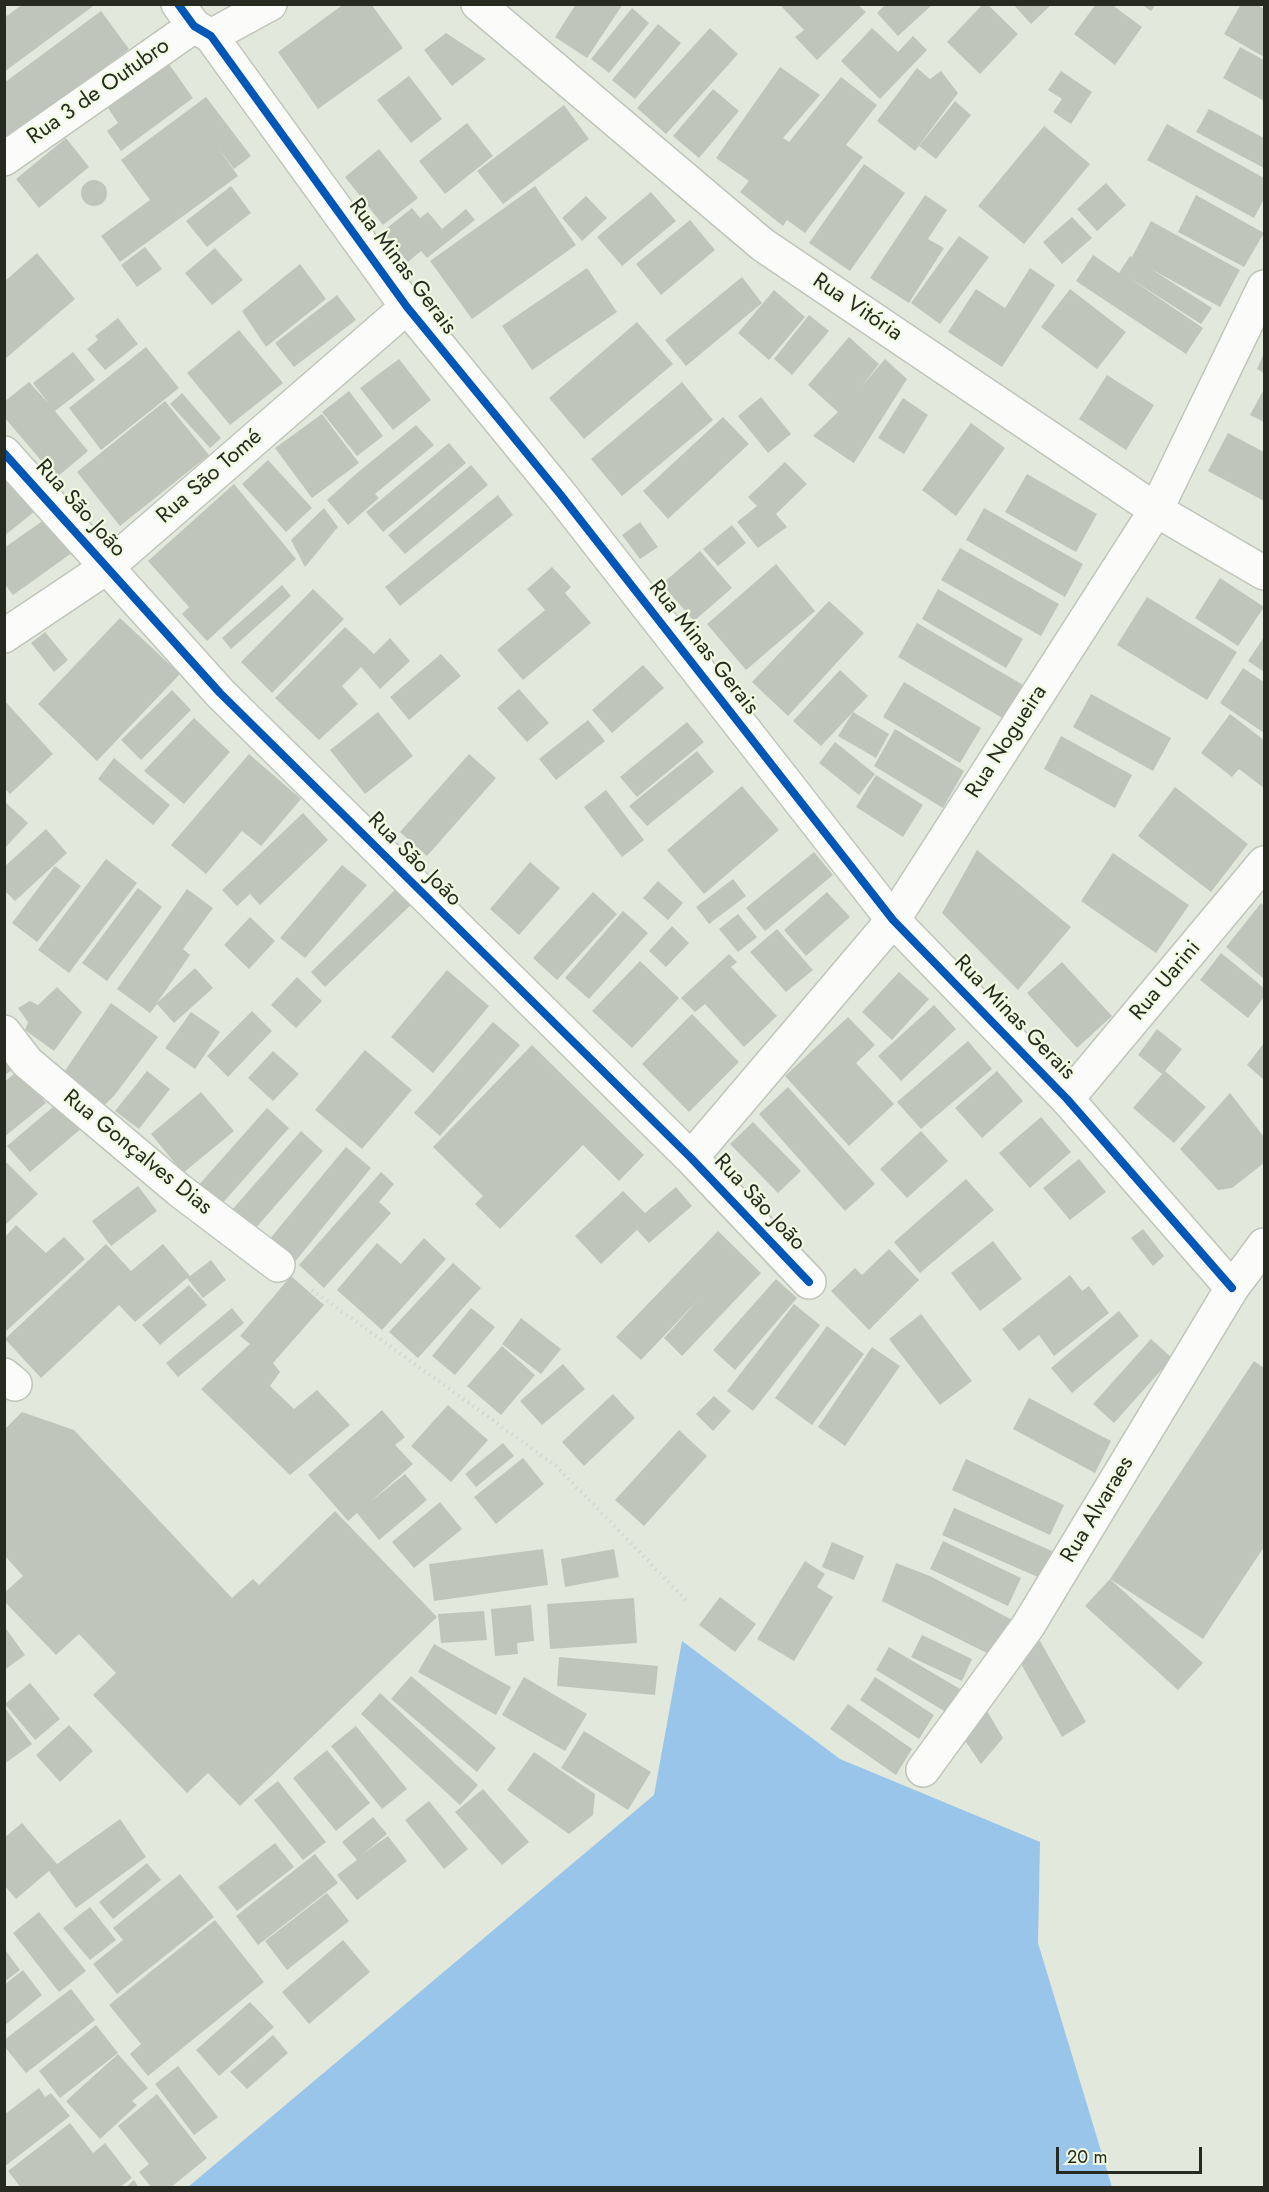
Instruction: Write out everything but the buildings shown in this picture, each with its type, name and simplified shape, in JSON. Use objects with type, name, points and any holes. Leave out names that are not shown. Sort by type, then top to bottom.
[{"type":"street","name":"Rua 3 de Outubro","points":[[4,159],[195,22],[270,4]]},
{"type":"street","name":"Rua Vitória","points":[[478,4],[763,245],[1156,510],[1264,573]]},
{"type":"street","name":"Rua Minas Gerais","points":[[195,22],[407,307],[560,494],[893,920],[1067,1099],[1232,1288]]},
{"type":"street","name":"Rua Nogueira","points":[[691,1158],[893,920],[1156,510],[1264,287]]},
{"type":"street","name":"Rua São Tomé","points":[[4,636],[107,567],[407,307]]},
{"type":"street","name":"Rua São João","points":[[4,453],[220,693],[691,1158],[809,1282]]},
{"type":"street","name":"Rua Uarini","points":[[1067,1099],[1264,863]]},
{"type":"street","name":"Rua Gonçalves Dias","points":[[4,1032],[27,1062],[179,1190],[278,1265]]},
{"type":"street","name":"Rua Alvaraes","points":[[923,1770],[1028,1626],[1232,1288],[1264,1245]]},
{"type":"path","points":[[278,1265],[555,1465],[688,1602]]},
{"type":"water","points":[[682,1641],[840,1759],[1040,1842],[1038,1943],[1112,2187],[188,2187],[654,1795]]},
{"type":"cycle path","points":[[178,4],[194,26],[211,36],[407,307],[560,494],[893,920],[1067,1099],[1232,1288]]},
{"type":"cycle path","points":[[4,453],[220,693],[691,1158],[809,1282]]}]
